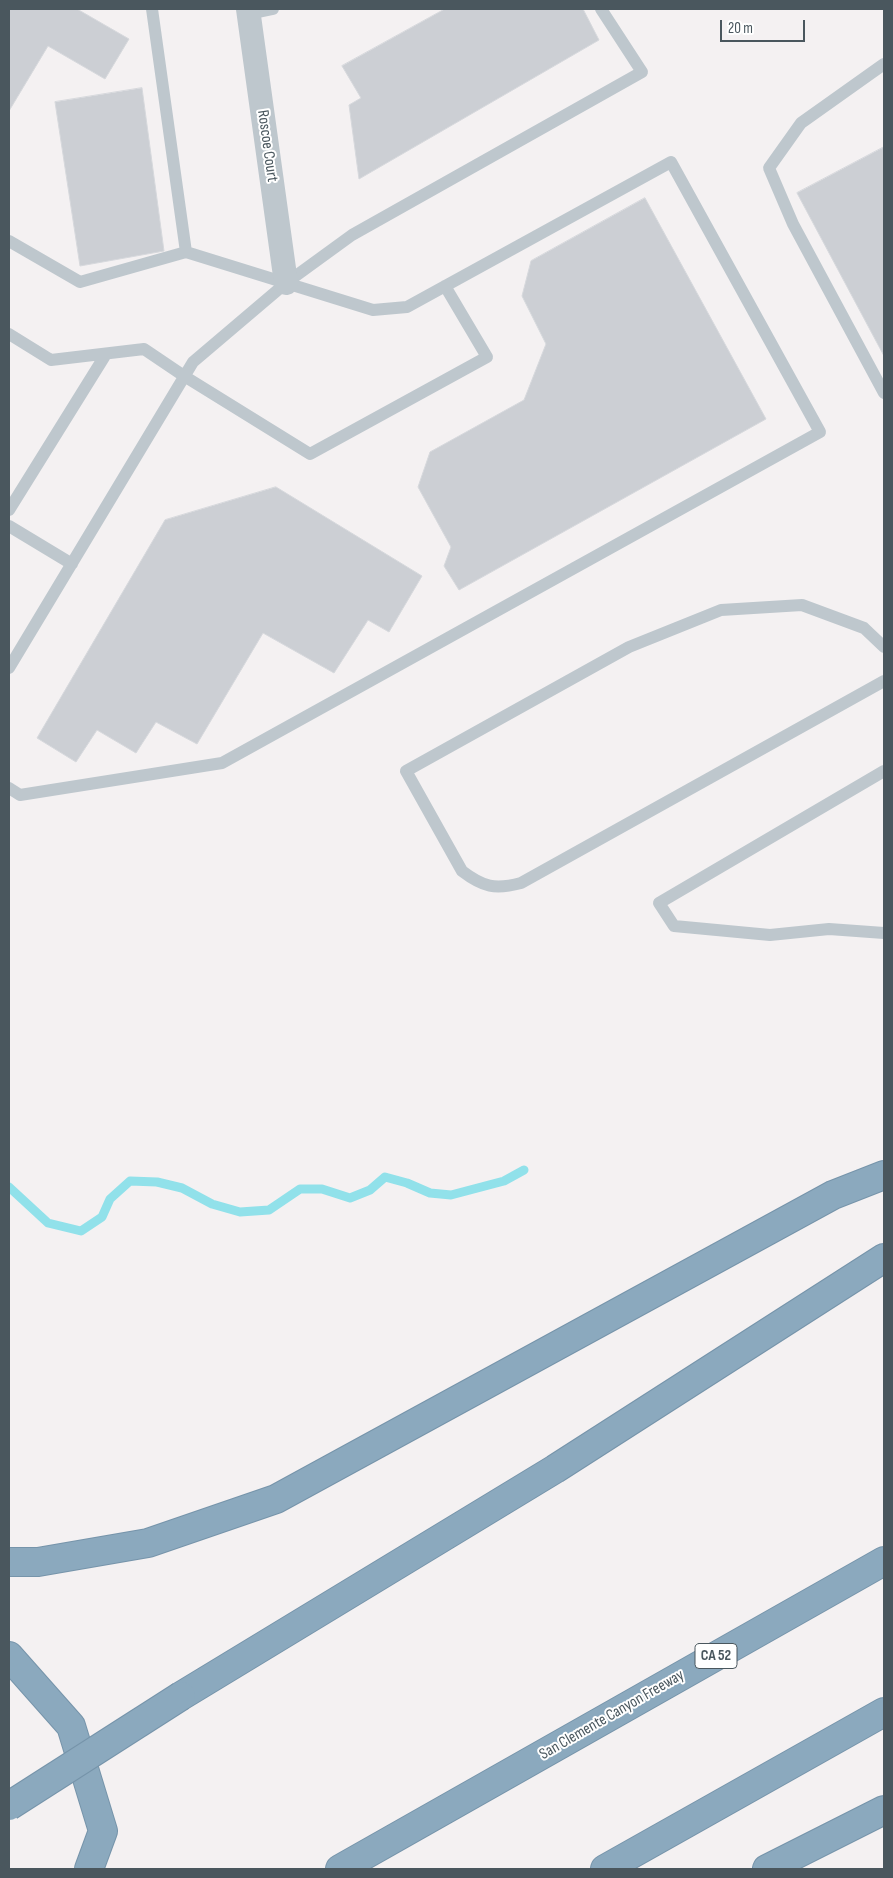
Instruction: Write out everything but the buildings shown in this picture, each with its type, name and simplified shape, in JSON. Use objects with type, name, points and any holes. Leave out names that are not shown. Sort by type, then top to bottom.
[{"type":"highway","points":[[9,1562],[38,1562],[148,1543],[276,1499],[833,1195],[884,1174]]},
{"type":"highway","points":[[9,1806],[181,1696],[555,1468],[884,1258]]},
{"type":"highway","points":[[875,1566],[884,1545]]},
{"type":"highway","name":"San Clemente Canyon Freeway","points":[[340,1869],[875,1566]]},
{"type":"highway","points":[[9,1656],[71,1726],[103,1831],[89,1869]]},
{"type":"highway","points":[[605,1869],[884,1712]]},
{"type":"highway","points":[[767,1869],[884,1811]]},
{"type":"highway","points":[[804,1869],[884,1811]]},
{"type":"street","name":"Roscoe Court","points":[[249,12],[286,283]]},
{"type":"lane","points":[[152,9],[186,252]]},
{"type":"lane","points":[[249,12],[273,9]]},
{"type":"lane","points":[[9,668],[193,362],[286,283],[352,235],[642,72],[601,9]]},
{"type":"lane","points":[[884,64],[801,123],[769,168],[793,224],[884,392]]},
{"type":"lane","points":[[9,241],[80,282],[186,252],[373,310],[407,307],[671,162],[820,432],[222,763],[20,795],[9,788]]},
{"type":"lane","points":[[9,334],[51,360],[144,349],[310,454],[486,357],[445,286]]},
{"type":"lane","points":[[9,510],[106,354]]},
{"type":"lane","points":[[9,526],[72,564]]},
{"type":"lane","points":[[884,647],[864,628],[802,605],[722,610],[629,647],[406,771],[462,870],[474,880],[489,886],[505,887],[521,883],[884,681]]},
{"type":"lane","points":[[884,771],[659,903],[674,926],[770,935],[829,929],[884,933]]},
{"type":"waterway","points":[[9,1187],[48,1223],[81,1231],[102,1217],[110,1199],[130,1181],[157,1182],[182,1188],[212,1204],[240,1212],[269,1210],[300,1189],[322,1189],[350,1198],[370,1190],[385,1177],[407,1183],[430,1193],[451,1195],[504,1181],[524,1170]]}]
